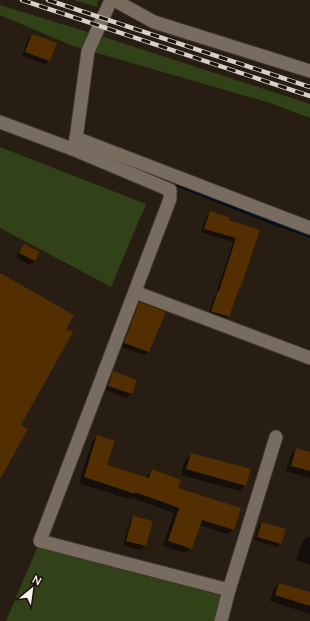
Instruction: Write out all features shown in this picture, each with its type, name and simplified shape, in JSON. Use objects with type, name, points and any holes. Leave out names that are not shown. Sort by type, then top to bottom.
[{"type":"street","points":[[76,144],[88,51],[112,0],[154,22],[310,71]]},
{"type":"street","points":[[0,122],[76,144],[310,228]]},
{"type":"street","points":[[76,144],[170,190],[170,199],[40,541],[229,590]]},
{"type":"street","points":[[135,292],[310,358]]},
{"type":"street","points":[[221,621],[229,590],[276,437]]},
{"type":"green space","points":[[74,0],[98,0],[97,7]]},
{"type":"green space","points":[[0,5],[310,104],[310,118],[270,103],[73,46],[0,15]]},
{"type":"green space","points":[[0,147],[146,204],[111,287],[0,228]]},
{"type":"green space","points":[[40,541],[229,590],[221,621],[6,621]]},
{"type":"building","points":[[32,34],[57,43],[50,61],[25,52]]},
{"type":"building","points":[[210,211],[230,218],[229,220],[260,230],[241,287],[240,286],[229,317],[211,311],[236,238],[204,229]]},
{"type":"building","points":[[24,244],[40,252],[35,261],[19,253]]},
{"type":"building","points":[[0,273],[74,315],[66,329],[73,332],[21,425],[28,429],[0,479]]},
{"type":"building","points":[[139,302],[166,312],[149,352],[124,343]]},
{"type":"building","points":[[113,371],[137,380],[132,394],[108,386]]},
{"type":"building","points":[[97,435],[115,441],[107,465],[149,478],[152,469],[181,480],[178,488],[241,508],[234,530],[202,520],[192,549],[168,541],[179,508],[135,492],[135,494],[84,477]]},
{"type":"building","points":[[296,448],[310,452],[310,471],[291,466]]},
{"type":"building","points":[[191,453],[251,469],[246,486],[186,469]]},
{"type":"building","points":[[133,516],[153,521],[146,546],[126,541]]},
{"type":"building","points":[[262,522],[286,529],[281,544],[257,537]]},
{"type":"building","points":[[279,583],[310,592],[310,606],[275,595]]},
{"type":"waterway","points":[[148,173],[310,236]]},
{"type":"railway","points":[[22,0],[310,96]]},
{"type":"railway","points":[[48,0],[310,87]]}]
